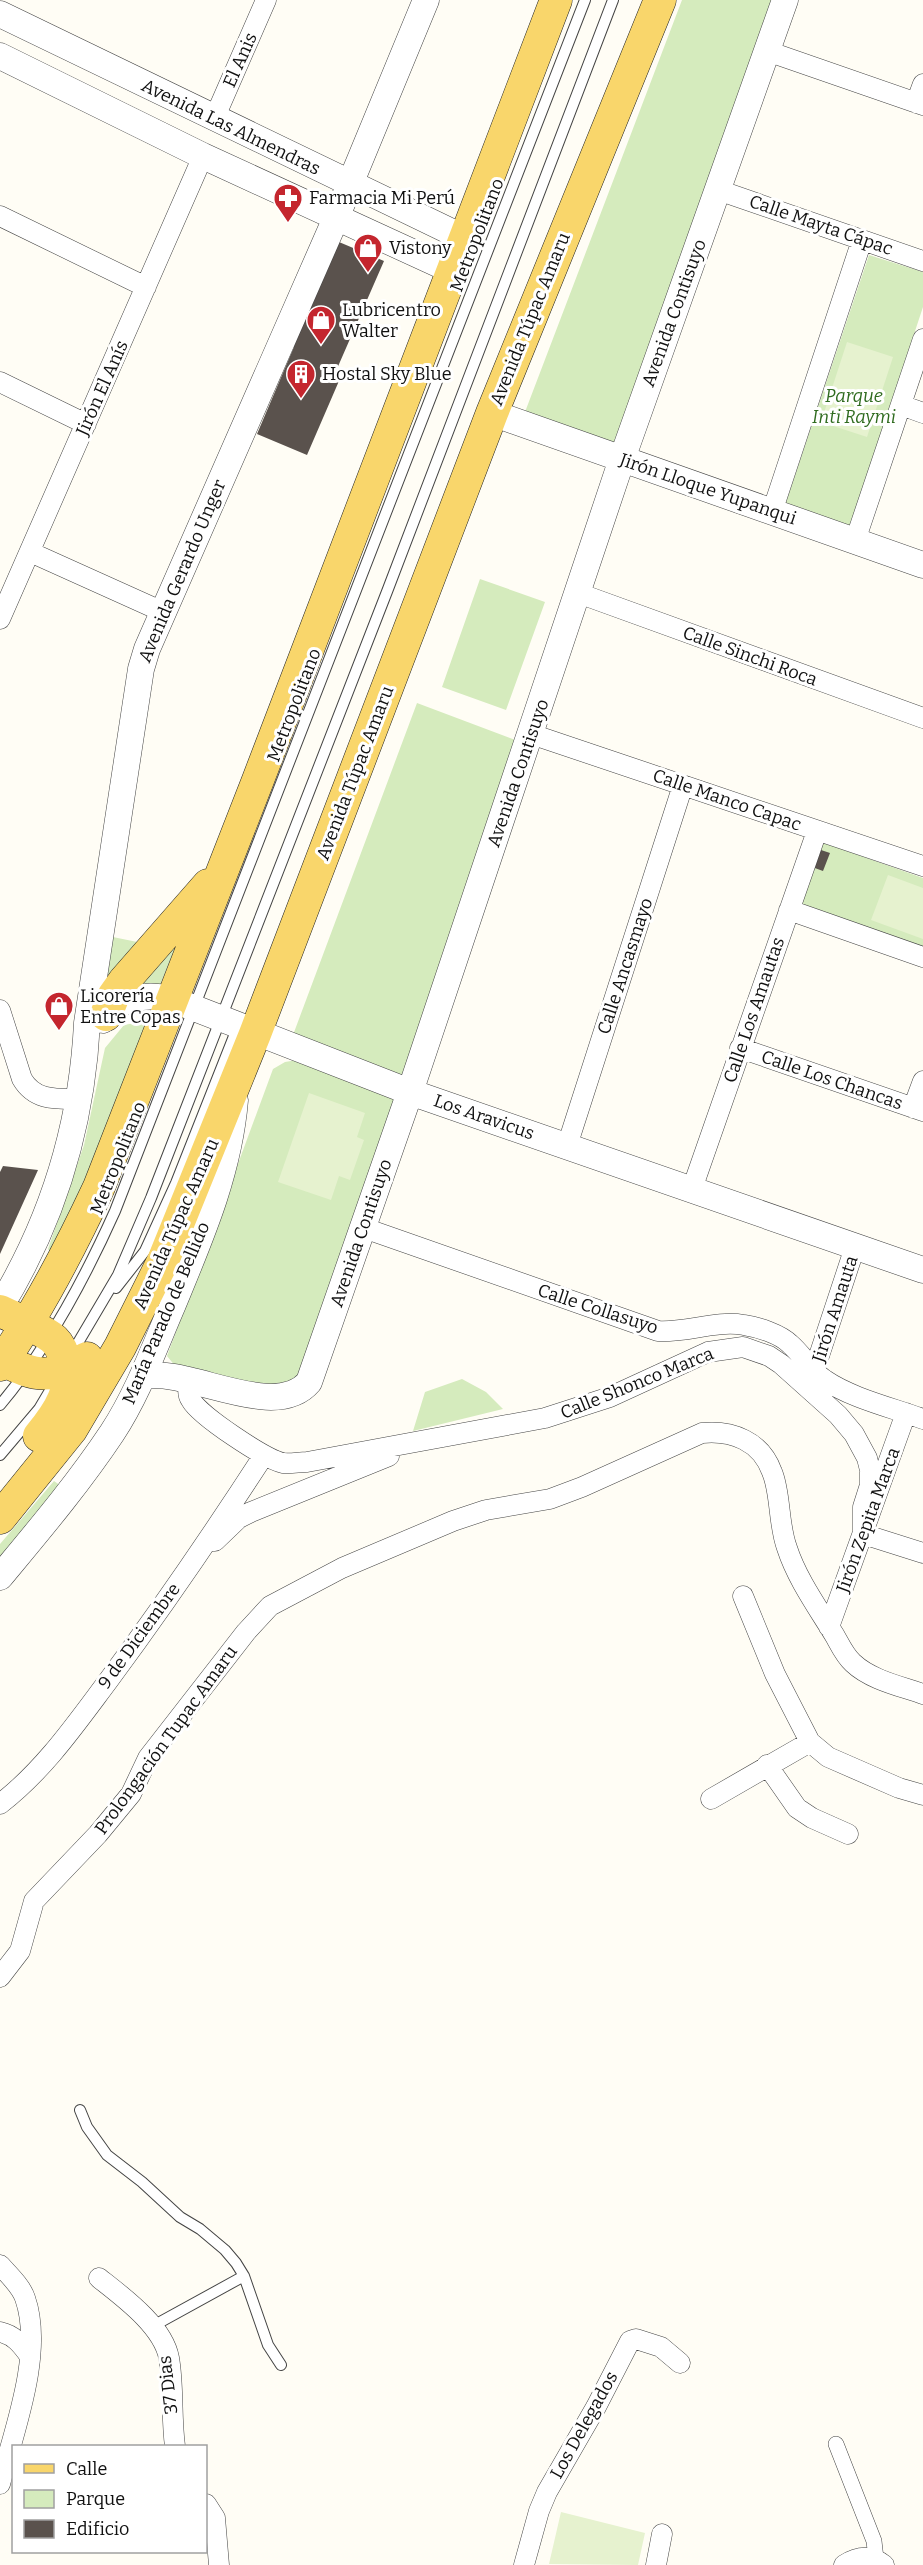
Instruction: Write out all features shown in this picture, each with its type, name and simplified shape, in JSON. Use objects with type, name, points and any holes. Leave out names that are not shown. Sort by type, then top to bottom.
[{"type":"main road","points":[[134,1319],[104,1348],[46,1375],[7,1364],[19,1319],[74,1241],[183,1004],[225,862],[556,0]]},
{"type":"main road","name":"Avenida Túpac Amaru","points":[[0,1518],[71,1430],[134,1319],[172,1241],[236,1082],[237,1026],[492,413],[660,0]]},
{"type":"main road","points":[[106,1014],[114,995],[124,981],[225,862]]},
{"type":"main road","points":[[0,1485],[58,1411],[67,1390],[66,1367],[57,1342],[19,1319]]},
{"type":"street","name":"El Anis","points":[[214,119],[266,0]]},
{"type":"street","name":"Avenida Gerardo Unger","points":[[19,1319],[22,1268],[59,1182],[85,1071],[87,1023],[141,669],[161,611],[336,218],[426,0]]},
{"type":"street","name":"Avenida Contisuyo","points":[[142,1377],[163,1375],[265,1396],[296,1393],[304,1389],[309,1382],[410,1092],[622,459],[785,0]]},
{"type":"street","name":"Avenida Las Almendras","points":[[0,14],[464,238]]},
{"type":"street","points":[[768,51],[920,104],[923,84]]},
{"type":"street","name":"Avenida Las Almendras","points":[[0,56],[203,156],[451,270]]},
{"type":"street","name":"Jirón El Anís","points":[[0,619],[203,156]]},
{"type":"street","name":"Calle Mayta Cápac","points":[[718,190],[923,261]]},
{"type":"street","points":[[0,216],[146,287]]},
{"type":"street","points":[[772,512],[862,240]]},
{"type":"street","points":[[855,541],[923,339]]},
{"type":"street","points":[[0,382],[86,424]]},
{"type":"street","points":[[901,405],[923,413]]},
{"type":"street","name":"Jirón Lloque Yupanqui","points":[[492,413],[923,565]]},
{"type":"street","points":[[30,552],[161,611]]},
{"type":"street","name":"Calle Sinchi Roca","points":[[578,593],[923,717]]},
{"type":"street","name":"Calle Manco Capac","points":[[531,734],[923,866]]},
{"type":"street","name":"Calle Ancasmayo","points":[[567,1146],[683,785]]},
{"type":"street","name":"Calle Los Amautas","points":[[692,1189],[817,831]]},
{"type":"street","points":[[789,910],[923,957]]},
{"type":"street","name":"Los Aravicus","points":[[106,1014],[120,1003],[138,998],[154,996],[183,1004],[410,1092],[923,1270]]},
{"type":"street","points":[[0,1010],[22,1078],[28,1088],[44,1098],[79,1099]]},
{"type":"street","points":[[85,1071],[93,1039],[106,1014]]},
{"type":"street","name":"Calle Los Chancas","points":[[740,1048],[918,1110]]},
{"type":"street","points":[[918,1110],[923,1081]]},
{"type":"street","name":"María Parado de Bellido","points":[[0,1577],[58,1507],[113,1432],[142,1377],[218,1189],[228,1154],[236,1082]]},
{"type":"street","name":"Calle Collasuyo","points":[[363,1228],[658,1331],[676,1332],[726,1324],[744,1325],[760,1330],[789,1343],[825,1380],[914,1416]]},
{"type":"street","name":"Jirón Amauta","points":[[814,1371],[855,1247]]},
{"type":"street","name":"Calle Shonco Marca","points":[[190,1382],[188,1394],[198,1409],[264,1455],[284,1463],[307,1462],[501,1428],[579,1409],[708,1352],[743,1347],[769,1356],[781,1364],[838,1415],[854,1434],[867,1458],[870,1470],[870,1485],[863,1507],[863,1534]]},
{"type":"street","name":"Jirón Zepita Marca","points":[[830,1627],[863,1534],[914,1416]]},
{"type":"street","name":"Prolongación Tupac Amaru","points":[[0,1977],[20,1951],[34,1901],[98,1834],[131,1794],[148,1758],[246,1632],[270,1606],[342,1568],[399,1543],[486,1510],[560,1495],[702,1433],[718,1431],[734,1434],[750,1442],[763,1455],[773,1472],[779,1518],[787,1549],[851,1661],[866,1673],[923,1694]]},
{"type":"street","points":[[189,1567],[245,1515],[428,1440]]},
{"type":"street","name":"9 de Diciembre","points":[[0,1804],[30,1779],[60,1744],[127,1655],[264,1455]]},
{"type":"street","points":[[863,1534],[923,1553]]},
{"type":"street","points":[[743,1596],[775,1674],[810,1742],[828,1757],[899,1788],[923,1795]]},
{"type":"street","points":[[711,1798],[810,1742]]},
{"type":"street","points":[[767,1765],[798,1808],[812,1818],[848,1834]]},
{"type":"street","points":[[0,2265],[24,2296],[31,2325],[29,2376],[0,2484]]},
{"type":"street","name":"37 Dias","points":[[99,2278],[126,2299],[153,2326],[169,2356],[175,2445]]},
{"type":"street","points":[[0,2332],[10,2334],[20,2342],[29,2355]]},
{"type":"street","name":"Los Delegados","points":[[525,2565],[539,2511],[547,2492],[596,2407],[630,2341],[636,2338],[655,2343],[680,2363]]},
{"type":"street","points":[[836,2444],[880,2562]]},
{"type":"street","points":[[207,2506],[215,2518],[219,2565]]},
{"type":"street","points":[[656,2565],[662,2534]]},
{"type":"street","points":[[844,2565],[861,2557],[880,2562]]},
{"type":"lane","name":"Metropolitano","points":[[183,1004],[585,0]]},
{"type":"lane","points":[[99,1310],[145,1251],[176,1183],[237,1026],[388,589],[613,0]]},
{"type":"lane","points":[[0,1455],[39,1409],[99,1310],[237,1026]]},
{"type":"lane","points":[[0,1405],[7,1364]]},
{"type":"lane","points":[[80,2110],[87,2127],[107,2155],[142,2182],[180,2217],[200,2229],[225,2250],[244,2276],[268,2345],[280,2365]]},
{"type":"lane","points":[[153,2326],[244,2276]]},
{"type":"green space","points":[[682,0],[772,0],[620,447],[525,412]]},
{"type":"green space","name":"Parque Inti Raymi","points":[[869,255],[923,272],[923,307],[850,527],[785,505]]},
{"type":"green space","points":[[847,342],[893,357],[867,437],[821,422]]},
{"type":"green space","points":[[480,579],[545,602],[506,710],[442,687]]},
{"type":"green space","points":[[417,703],[518,741],[404,1078],[293,1035]]},
{"type":"green space","points":[[819,841],[923,878],[923,950],[797,906]]},
{"type":"green space","points":[[888,875],[923,888],[923,939],[871,920]]},
{"type":"green space","points":[[185,924],[158,990],[125,993]]},
{"type":"green space","points":[[108,936],[147,944],[96,1013]]},
{"type":"green space","points":[[146,1021],[143,1036],[81,1194],[51,1253],[48,1249],[84,1145],[105,1048],[124,1025]]},
{"type":"green space","points":[[297,1060],[401,1097],[302,1384],[263,1389],[176,1367],[167,1356],[273,1069],[285,1062]]},
{"type":"green space","points":[[309,1093],[365,1113],[357,1137],[364,1140],[350,1180],[339,1176],[331,1200],[278,1182]]},
{"type":"green space","points":[[462,1379],[486,1392],[503,1409],[413,1431],[425,1392]]},
{"type":"green space","points":[[54,1481],[64,1488],[0,1568],[0,1544]]},
{"type":"green space","points":[[561,2512],[645,2533],[638,2565],[549,2564]]},
{"type":"building","points":[[339,242],[384,261],[336,371],[342,374],[307,455],[257,434],[294,347],[292,343],[298,328],[302,326]]},
{"type":"building","points":[[818,849],[830,853],[823,871],[812,867]]},
{"type":"building","points":[[3,1166],[38,1170],[0,1254],[0,1172]]},
{"type":"place","name":"Farmacia Mi Perú","points":[[288,224]]},
{"type":"place","name":"Vistony","points":[[368,274]]},
{"type":"place","name":"Lubricentro Walter","points":[[321,346]]},
{"type":"place","name":"Hostal Sky Blue","points":[[301,400]]},
{"type":"place","name":"Licorería Entre Copas","points":[[59,1032]]}]
